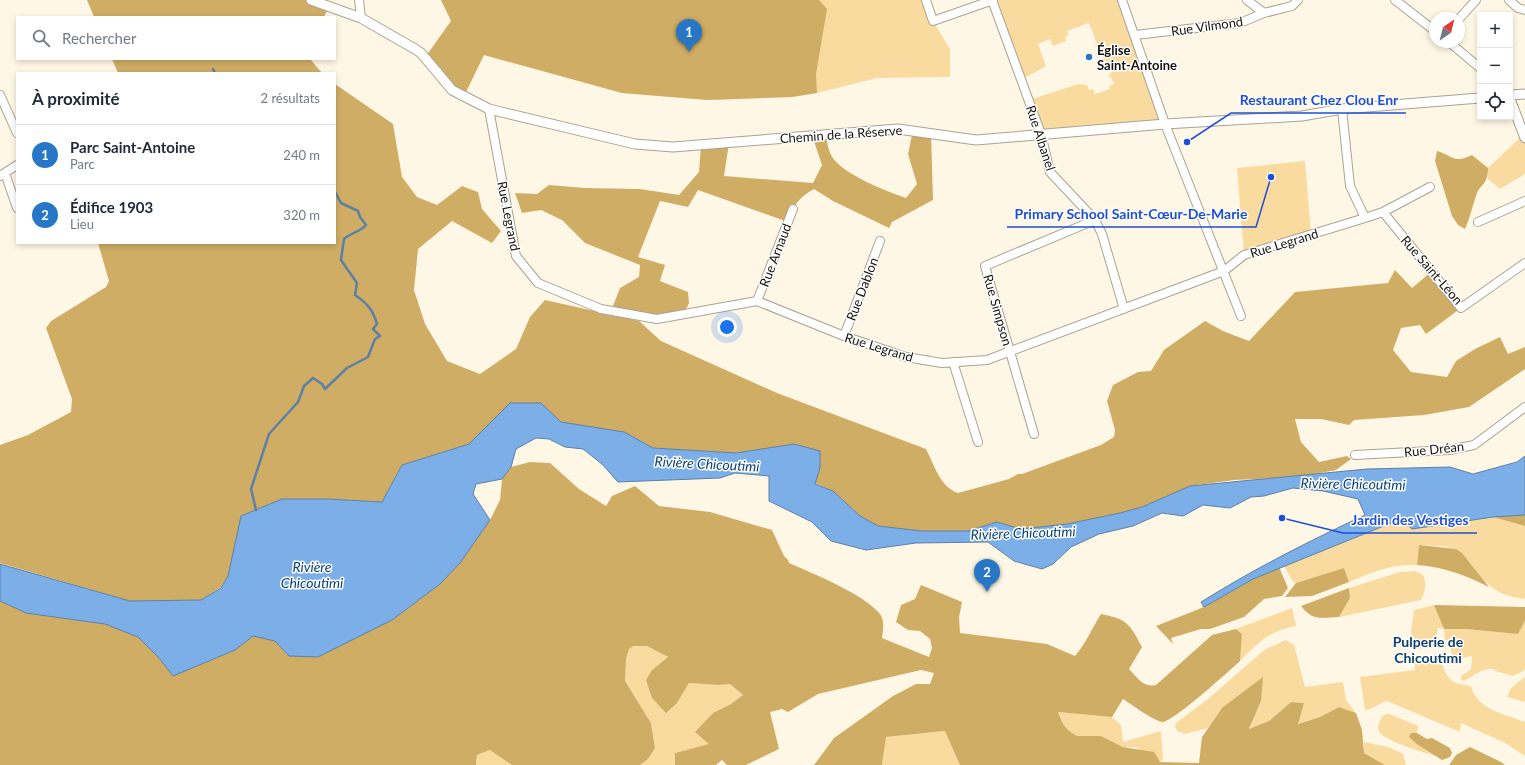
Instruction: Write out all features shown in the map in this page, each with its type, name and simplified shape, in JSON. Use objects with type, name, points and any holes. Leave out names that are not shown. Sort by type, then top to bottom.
[{"type":"street","name":"Chemin de la Réserve","points":[[311,0],[361,18],[420,53],[452,90],[489,110],[635,144],[673,147],[898,129],[976,140],[1165,124],[1302,116],[1342,109],[1477,98]]},
{"type":"street","points":[[359,0],[361,18]]},
{"type":"street","points":[[926,0],[933,21],[993,0]]},
{"type":"street","name":"Rue Albanel","points":[[993,0],[1041,134],[1050,172],[1095,220],[1102,234],[1124,309]]},
{"type":"street","points":[[1122,0],[1165,124],[1241,316]]},
{"type":"street","points":[[1247,0],[1264,13]]},
{"type":"street","name":"Rue Vilmond","points":[[1135,35],[1240,23],[1264,13],[1292,6],[1298,0]]},
{"type":"street","points":[[1395,0],[1429,26]]},
{"type":"street","points":[[1465,12],[1476,0]]},
{"type":"street","points":[[1509,0],[1518,8],[1525,10]]},
{"type":"street","points":[[1456,48],[1477,65]]},
{"type":"street","points":[[1513,95],[1525,94]]},
{"type":"street","points":[[0,95],[16,132]]},
{"type":"street","points":[[1513,106],[1525,138]]},
{"type":"street","points":[[1342,109],[1350,186],[1365,218]]},
{"type":"street","name":"Rue Legrand","points":[[489,110],[516,256],[538,283],[602,309],[657,319],[757,301],[844,336],[906,357],[942,363],[986,360],[1010,352],[1224,271],[1244,255],[1383,212],[1430,186]]},
{"type":"street","points":[[16,166],[3,174],[16,206]]},
{"type":"street","points":[[1478,222],[1525,201]]},
{"type":"street","name":"Rue Arnaud","points":[[757,301],[793,209]]},
{"type":"street","name":"Rue Saint-Léon","points":[[1383,212],[1461,308],[1525,263]]},
{"type":"street","name":"Rue Simpson","points":[[1010,352],[986,266],[1095,220]]},
{"type":"street","name":"Rue Dablon","points":[[844,336],[880,241]]},
{"type":"street","points":[[1010,352],[1034,434]]},
{"type":"street","points":[[953,362],[978,442]]},
{"type":"street","name":"Rue Dréan","points":[[1355,455],[1449,450],[1474,445],[1525,407]]},
{"type":"shaded area","points":[[87,0],[318,0],[330,4],[324,16],[94,16]]},
{"type":"shaded area","points":[[441,0],[819,0],[827,9],[816,74],[817,93],[792,97],[708,100],[622,93],[484,55],[463,98],[424,59],[451,21]]},
{"type":"shaded area","points":[[451,0],[926,0],[933,21],[950,49],[950,77],[877,78],[817,93],[792,97],[708,100],[622,93],[484,55],[463,98],[424,59],[451,21]]},
{"type":"shaded area","points":[[993,0],[1122,0],[1165,124],[1041,134],[1029,100],[1078,84],[1087,85],[1089,90],[1093,89],[1095,94],[1110,89],[1109,86],[1114,84],[1111,77],[1108,77],[1113,70],[1099,53],[1095,45],[1097,44],[1089,23],[1067,31],[1069,35],[1065,37],[1066,41],[1053,46],[1050,39],[1038,44],[1046,66],[1021,80]]},
{"type":"shaded area","points":[[112,60],[311,60],[321,72],[118,72]]},
{"type":"shaded area","points":[[336,85],[393,124],[402,177],[417,197],[437,205],[462,186],[478,192],[482,209],[501,231],[492,243],[452,221],[418,249],[414,290],[425,324],[447,361],[480,374],[516,349],[530,317],[545,300],[639,321],[661,341],[777,393],[926,449],[942,480],[947,486],[958,493],[1009,479],[1018,474],[1022,474],[1101,445],[1114,437],[1115,430],[1107,401],[1113,385],[1138,372],[1151,371],[1164,350],[1205,321],[1223,331],[1249,341],[1295,292],[1388,283],[1395,270],[1412,288],[1431,272],[1461,308],[1426,334],[1420,325],[1401,328],[1393,350],[1411,372],[1447,377],[1456,361],[1475,349],[1500,337],[1508,354],[1525,347],[1525,369],[1469,407],[1424,415],[1354,420],[1349,425],[1321,419],[1295,419],[1301,442],[1319,462],[1347,456],[1351,459],[1336,470],[1298,477],[1234,480],[1190,486],[1142,507],[1067,524],[1021,529],[997,522],[968,531],[922,531],[878,526],[860,516],[833,491],[815,483],[794,444],[736,453],[653,448],[624,432],[560,422],[541,403],[510,403],[469,444],[402,465],[382,502],[327,499],[282,499],[241,516],[228,576],[221,587],[201,600],[130,601],[0,563],[0,445],[28,435],[71,412],[72,399],[46,328],[51,321],[106,287],[109,281],[98,244],[336,244]]},
{"type":"shaded area","points":[[913,130],[931,133],[933,200],[892,222],[889,228],[833,201],[814,189],[797,202],[788,222],[698,190],[688,207],[660,201],[638,257],[665,265],[660,281],[688,292],[689,303],[684,314],[657,319],[611,311],[620,288],[639,277],[640,265],[585,243],[562,220],[541,210],[522,213],[515,193],[537,194],[549,185],[585,188],[640,189],[679,195],[699,172],[701,145],[729,143],[724,176],[813,183],[822,165],[812,135],[825,133],[831,155],[844,169],[865,181],[906,198],[917,184],[908,154]]},
{"type":"shaded area","points":[[1525,133],[1525,174],[1500,189],[1488,179],[1488,168]]},
{"type":"shaded area","points":[[1437,151],[1457,159],[1466,158],[1472,155],[1488,168],[1487,178],[1478,192],[1465,229],[1458,225],[1452,216],[1435,161]]},
{"type":"shaded area","points":[[1305,161],[1311,234],[1244,255],[1237,168]]},
{"type":"shaded area","points":[[530,462],[550,463],[579,489],[606,506],[612,496],[635,486],[659,506],[710,512],[772,530],[784,556],[789,563],[811,572],[862,599],[872,606],[882,617],[882,638],[929,657],[932,648],[930,639],[920,631],[908,630],[896,622],[901,605],[915,599],[921,585],[962,602],[959,617],[960,633],[1047,644],[1075,656],[1086,641],[1101,614],[1117,618],[1131,628],[1142,647],[1129,669],[1141,681],[1151,686],[1156,685],[1212,635],[1236,629],[1242,634],[1240,661],[1202,695],[1169,719],[1163,722],[1159,721],[1123,699],[1112,717],[1058,712],[1063,724],[1069,731],[1077,736],[1101,736],[1123,747],[1154,752],[1160,762],[1199,763],[1202,737],[1222,708],[1263,677],[1261,701],[1249,729],[1269,721],[1291,702],[1304,703],[1298,724],[1320,717],[1339,707],[1356,713],[1362,730],[1364,753],[1385,765],[960,765],[945,731],[886,737],[882,765],[814,765],[834,738],[893,696],[916,684],[930,684],[934,673],[921,670],[818,694],[788,712],[782,709],[770,712],[779,749],[746,765],[727,765],[722,760],[716,765],[675,765],[675,753],[709,744],[695,732],[713,713],[731,704],[743,695],[730,684],[718,685],[689,683],[677,703],[666,713],[652,698],[646,680],[652,670],[668,657],[647,646],[633,646],[629,649],[626,659],[625,681],[651,723],[655,748],[648,759],[640,765],[512,765],[490,750],[477,755],[476,765],[0,765],[0,601],[26,613],[105,624],[138,637],[159,658],[173,676],[234,650],[253,636],[275,641],[289,656],[392,620],[440,584],[460,563],[490,520],[500,500],[502,479],[511,467]]},
{"type":"shaded area","points":[[1525,515],[1525,526],[1493,517]]},
{"type":"shaded area","points":[[1493,517],[1525,526],[1525,599],[1499,592],[1482,578],[1460,552],[1446,547],[1419,545],[1417,565],[1390,567],[1349,582],[1344,568],[1296,583],[1293,582],[1284,566],[1401,518],[1412,529]]},
{"type":"shaded area","points":[[1419,545],[1456,549],[1462,553],[1489,587],[1454,572],[1417,565]]},
{"type":"shaded area","points":[[1279,567],[1288,588],[1282,596],[1264,599],[1244,617],[1210,629],[1201,629],[1171,638],[1173,644],[1156,626],[1204,607],[1253,579]]},
{"type":"shaded area","points":[[1344,568],[1349,582],[1312,596],[1285,597],[1296,583]]},
{"type":"shaded area","points":[[1415,571],[1423,575],[1425,581],[1424,594],[1421,600],[1339,617],[1350,598],[1349,588],[1400,572]]},
{"type":"shaded area","points":[[1349,588],[1350,598],[1339,617],[1318,618],[1309,614],[1301,606]]},
{"type":"shaded area","points":[[1434,605],[1444,629],[1438,628],[1434,647],[1413,649],[1411,631],[1414,610]]},
{"type":"shaded area","points":[[1434,605],[1525,607],[1525,621],[1518,634],[1466,629],[1444,629]]},
{"type":"shaded area","points":[[1292,608],[1296,626],[1271,634],[1253,648],[1240,661],[1242,634],[1236,629]]},
{"type":"shaded area","points":[[1525,621],[1525,670],[1513,676],[1490,669],[1479,672],[1464,681],[1461,680],[1461,676],[1471,669],[1472,656],[1453,660],[1449,641],[1445,640],[1444,629],[1466,629],[1518,634]]},
{"type":"shaded area","points":[[1286,640],[1294,645],[1305,687],[1343,682],[1346,700],[1356,713],[1339,707],[1320,717],[1297,724],[1304,703],[1291,702],[1269,721],[1249,730],[1261,701],[1222,708],[1208,728],[1185,734],[1177,731],[1175,726],[1176,723],[1208,699],[1264,650]]},
{"type":"shaded area","points":[[632,646],[647,646],[668,657],[652,670],[677,703],[689,683],[718,685],[730,684],[743,695],[731,704],[713,713],[696,732],[710,744],[675,753],[675,765],[640,765],[648,759],[655,748],[651,723],[625,681],[626,659],[629,649]]},
{"type":"shaded area","points":[[1436,661],[1442,664],[1447,675],[1452,681],[1471,686],[1474,694],[1485,706],[1525,722],[1525,756],[1505,743],[1461,723],[1460,732],[1387,701],[1365,710],[1360,677],[1415,670],[1415,662]]},
{"type":"shaded area","points":[[1525,677],[1525,702],[1507,697],[1511,688]]},
{"type":"shaded area","points":[[1058,712],[1112,717],[1121,725],[1123,742],[1161,731],[1163,759],[1160,762],[1136,747],[1123,747],[1101,736],[1077,736],[1069,731],[1063,724]]},
{"type":"shaded area","points":[[1389,714],[1418,726],[1417,733],[1411,733],[1418,745],[1435,756],[1390,740],[1380,733],[1378,727],[1381,719],[1384,715]]},
{"type":"shaded area","points":[[946,731],[960,765],[882,765],[886,737]]},
{"type":"shaded area","points":[[1411,733],[1417,733],[1427,739],[1432,738],[1450,748],[1452,753],[1450,757],[1442,760],[1418,745],[1409,737]]},
{"type":"shaded area","points":[[1364,742],[1388,747],[1403,754],[1406,765],[1385,765],[1364,753]]},
{"type":"shaded area","points":[[1470,747],[1505,765],[1449,765],[1456,755]]},
{"type":"shaded area","points":[[491,750],[512,765],[476,765],[477,755]]},
{"type":"water","name":"Rivière Chicoutimi","points":[[510,403],[541,403],[561,422],[624,432],[653,448],[736,453],[794,444],[820,451],[820,468],[815,484],[833,491],[860,516],[878,526],[922,531],[968,531],[997,522],[1021,529],[1067,524],[1142,507],[1190,486],[1367,469],[1450,467],[1473,474],[1517,462],[1525,456],[1525,515],[1493,517],[1412,529],[1401,519],[1253,579],[1204,607],[1201,602],[1241,578],[1302,545],[1365,515],[1358,499],[1323,491],[1293,488],[1264,496],[1251,497],[1230,508],[1203,505],[1183,516],[1162,513],[1133,526],[1099,534],[1071,547],[1053,564],[1042,569],[1014,561],[988,542],[916,543],[866,550],[831,541],[812,522],[769,501],[769,476],[735,473],[720,478],[618,482],[602,464],[583,449],[565,447],[549,439],[536,438],[516,449],[511,467],[502,479],[476,484],[473,494],[490,520],[460,563],[440,584],[392,620],[318,657],[289,656],[275,641],[253,636],[235,650],[173,676],[159,658],[138,637],[105,624],[26,613],[0,601],[0,564],[130,601],[201,600],[221,588],[228,576],[241,516],[282,499],[327,499],[382,502],[402,465],[469,444]]},
{"type":"waterway","points":[[256,510],[251,489],[269,434],[298,402],[304,386],[313,378],[322,384],[325,389],[347,368],[368,357],[375,339],[380,336],[373,329],[377,324],[374,315],[366,304],[355,295],[357,283],[341,260],[344,239],[366,225],[360,217],[358,211],[341,203],[336,194]]},
{"type":"place","name":"Parc Saint-Antoine","points":[[689,52]]},
{"type":"place","name":"Église Saint-Antoine","points":[[1089,57]]},
{"type":"place","name":"Restaurant Chez Clou Enr","points":[[1187,142]]},
{"type":"place","name":"Primary School Saint-Cœur-De-Marie","points":[[1271,177]]},
{"type":"place","name":"Jardin des Vestiges","points":[[1282,518]]},
{"type":"place","name":"Édifice 1903","points":[[987,592]]},
{"type":"district","name":"Pulperie de Chicoutimi","points":[[1428,650]]}]
